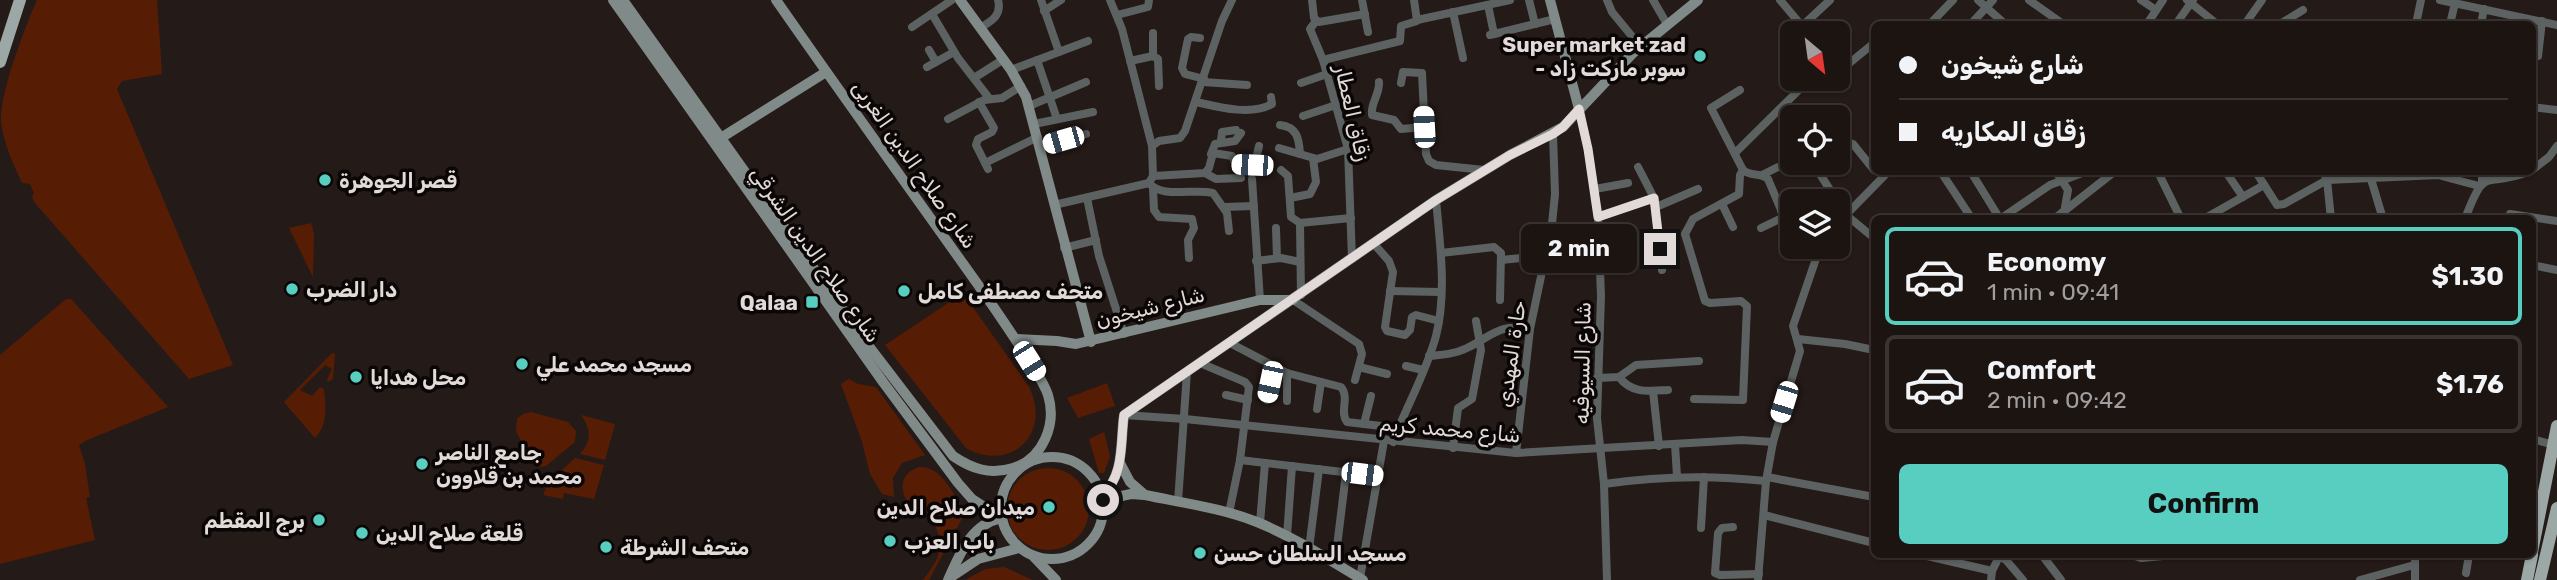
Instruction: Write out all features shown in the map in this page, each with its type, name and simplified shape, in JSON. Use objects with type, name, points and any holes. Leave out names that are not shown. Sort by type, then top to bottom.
[{"type":"main road","points":[[0,62],[20,0]]},
{"type":"main road","name":"شارع صلاح الدين الشرقي","points":[[613,0],[953,456],[967,466],[984,471],[1002,471],[1027,461]]},
{"type":"main road","name":"شارع صلاح الدين الشرقي","points":[[623,0],[717,140],[958,483],[972,499],[1001,518]]},
{"type":"main road","name":"شارع صلاح الدين الغربى","points":[[776,0],[1016,339],[1042,383],[1049,401],[1051,421],[1046,439],[1027,461]]},
{"type":"main road","points":[[960,0],[1004,59],[1021,86],[1029,106],[1064,248],[1091,342]]},
{"type":"main road","points":[[1550,0],[1579,109]]},
{"type":"main road","points":[[1103,498],[1112,487],[1120,464],[1124,415],[1436,200],[1510,155],[1563,127],[1640,46],[1698,0]]},
{"type":"main road","points":[[717,140],[826,72]]},
{"type":"main road","name":"شارع شيخون","points":[[1016,339],[1076,344],[1091,342],[1260,300],[1297,298]]},
{"type":"main road","points":[[2536,520],[2557,425]]},
{"type":"main road","points":[[1034,556],[1058,559],[1080,551],[1097,534],[1101,523],[1103,498],[1096,481],[1086,468],[1072,460],[1056,456],[1027,461],[1009,480],[1001,497],[1001,518],[1005,529],[1020,548],[1034,556],[1056,580]]},
{"type":"main road","points":[[1120,464],[1130,482],[1145,495]]},
{"type":"main road","points":[[1103,498],[1145,495],[1229,513],[1260,523],[1362,579]]},
{"type":"main road","points":[[2540,580],[2557,508]]},
{"type":"main road","points":[[948,579],[972,534],[980,526],[1001,518]]},
{"type":"main road","points":[[948,579],[978,559],[1020,548]]},
{"type":"main road","points":[[2527,580],[2531,558]]},
{"type":"street","points":[[912,27],[952,0]]},
{"type":"street","points":[[980,28],[997,15],[998,0]]},
{"type":"street","points":[[1041,0],[1059,52]]},
{"type":"street","points":[[1044,10],[1061,0]]},
{"type":"street","points":[[1110,0],[1117,15],[1152,146],[1154,210],[1159,216],[1192,219],[1194,228],[1188,240],[1189,258]]},
{"type":"street","points":[[1117,15],[1148,7],[1149,0]]},
{"type":"street","points":[[1152,146],[1159,141],[1177,140],[1183,136],[1222,21],[1232,0]]},
{"type":"street","name":"زقاق العطار","points":[[1312,0],[1316,21],[1310,29],[1311,35],[1323,60],[1348,149],[1352,259]]},
{"type":"street","points":[[1362,0],[1368,32]]},
{"type":"street","points":[[1414,0],[1417,20]]},
{"type":"street","points":[[1323,60],[1400,41],[1401,26],[1417,20],[1486,3],[1510,0]]},
{"type":"street","points":[[1529,0],[1535,24]]},
{"type":"street","points":[[1607,0],[1612,12],[1640,46]]},
{"type":"street","points":[[1653,0],[1667,24]]},
{"type":"street","points":[[1780,0],[1801,27],[1828,1]]},
{"type":"street","points":[[1933,21],[1953,0]]},
{"type":"street","points":[[1979,0],[2002,21]]},
{"type":"street","points":[[1974,21],[1993,0]]},
{"type":"street","points":[[2029,0],[2059,21]]},
{"type":"street","points":[[2141,0],[2156,10]]},
{"type":"street","points":[[2149,21],[2163,0]]},
{"type":"street","points":[[2247,21],[2262,0]]},
{"type":"street","points":[[2417,21],[2421,0]]},
{"type":"street","points":[[2440,0],[2484,9],[2513,20],[2542,21],[2557,25]]},
{"type":"street","points":[[2178,21],[2190,1],[2213,21]]},
{"type":"street","points":[[1486,3],[1492,34],[1555,19]]},
{"type":"street","points":[[2452,21],[2455,3]]},
{"type":"street","points":[[2482,21],[2484,9]]},
{"type":"street","points":[[2285,21],[2303,10]]},
{"type":"street","points":[[1453,12],[1462,58]]},
{"type":"street","points":[[932,14],[954,52],[989,98]]},
{"type":"street","points":[[1316,21],[1365,14]]},
{"type":"street","points":[[2538,56],[2542,21]]},
{"type":"street","points":[[1153,33],[1153,56]]},
{"type":"street","points":[[1200,38],[1188,39],[1182,68],[1185,74],[1203,80],[1247,85]]},
{"type":"street","points":[[1011,70],[1088,41]]},
{"type":"street","points":[[1850,63],[1871,45]]},
{"type":"street","points":[[929,50],[936,62]]},
{"type":"street","points":[[927,67],[954,52]]},
{"type":"street","points":[[1130,61],[1153,56],[1158,59],[1159,86]]},
{"type":"street","points":[[974,78],[1004,59]]},
{"type":"street","points":[[1037,60],[1057,119]]},
{"type":"street","points":[[1402,83],[1403,72],[1422,73],[1426,154],[1430,161],[1436,165],[1484,170]]},
{"type":"street","points":[[1301,83],[1327,74]]},
{"type":"street","points":[[1029,106],[1086,82]]},
{"type":"street","points":[[1379,82],[1372,115],[1392,120],[1401,129],[1424,127]]},
{"type":"street","points":[[948,119],[989,98],[1002,98],[1021,86]]},
{"type":"street","points":[[1740,90],[1711,108],[1743,170],[1768,179],[1780,207]]},
{"type":"street","points":[[1735,153],[1798,91]]},
{"type":"street","points":[[1196,102],[1237,109],[1262,108],[1272,104],[1271,97]]},
{"type":"street","points":[[979,102],[993,128],[976,142],[986,166],[1039,141],[1086,134]]},
{"type":"street","points":[[1303,116],[1336,105]]},
{"type":"street","points":[[2536,107],[2557,110]]},
{"type":"street","name":"شارع السيوفيه","points":[[1579,109],[1598,217],[1601,296],[1597,418],[1604,484],[1607,580]]},
{"type":"street","points":[[1034,124],[1093,112]]},
{"type":"street","points":[[1280,125],[1290,126],[1294,130],[1299,141],[1300,154]]},
{"type":"street","points":[[1205,173],[1209,168],[1212,147],[1222,141],[1223,132],[1238,132]]},
{"type":"street","name":"حارة المهدي","points":[[1516,453],[1530,329],[1545,260],[1555,194],[1553,134]]},
{"type":"street","points":[[1850,143],[1871,166]]},
{"type":"street","points":[[1211,154],[1232,156],[1236,164],[1252,165],[1259,146]]},
{"type":"street","points":[[2536,167],[2549,157],[2557,146]]},
{"type":"street","points":[[1279,148],[1322,159],[1348,149]]},
{"type":"street","points":[[1290,198],[1310,194],[1316,182],[1313,158]]},
{"type":"street","points":[[1638,167],[1655,202],[1662,270]]},
{"type":"street","points":[[1762,175],[1780,167]]},
{"type":"street","points":[[1281,170],[1288,176],[1293,220],[1300,223],[1351,218]]},
{"type":"street","points":[[1693,399],[1744,400],[1747,306],[1741,301],[1705,301],[1685,234],[1693,219],[1739,194],[1740,175],[1743,170]]},
{"type":"street","points":[[1054,205],[1152,182],[1205,173],[1216,178],[1241,178]]},
{"type":"street","points":[[1850,209],[1875,175]]},
{"type":"street","points":[[1943,175],[1969,215]]},
{"type":"street","points":[[1973,175],[1998,215]]},
{"type":"street","points":[[2058,175],[2068,190],[2064,215]]},
{"type":"street","points":[[2006,215],[2050,185],[2078,175]]},
{"type":"street","points":[[2059,215],[2110,175]]},
{"type":"street","points":[[2159,175],[2179,215]]},
{"type":"street","points":[[2228,175],[2243,197]]},
{"type":"street","points":[[2258,175],[2274,203],[2284,204],[2325,176],[2371,179],[2438,175],[2480,184],[2491,178],[2519,175]]},
{"type":"street","points":[[2467,215],[2482,175]]},
{"type":"street","points":[[2325,176],[2330,215]]},
{"type":"street","points":[[2371,179],[2382,215]]},
{"type":"street","points":[[1252,180],[1260,300]]},
{"type":"street","points":[[1152,182],[1161,191],[1213,193],[1224,207],[1229,231]]},
{"type":"street","points":[[1595,189],[1628,183]]},
{"type":"street","points":[[2211,215],[2264,186]]},
{"type":"street","points":[[1598,217],[1698,189]]},
{"type":"street","points":[[1087,198],[1096,240],[1124,334]]},
{"type":"street","points":[[1362,579],[1377,476],[1389,442],[1398,428],[1429,356],[1439,321],[1441,253],[1436,200]]},
{"type":"street","points":[[1722,204],[1733,227]]},
{"type":"street","points":[[1224,207],[1254,206]]},
{"type":"street","points":[[2510,214],[2518,215]]},
{"type":"street","points":[[1761,228],[1780,216]]},
{"type":"street","points":[[1850,217],[1871,235]]},
{"type":"street","points":[[2536,217],[2557,220]]},
{"type":"street","points":[[1300,223],[1297,298],[1359,344],[1362,354],[1355,380]]},
{"type":"street","points":[[1276,228],[1276,258]]},
{"type":"street","points":[[1064,248],[1096,240]]},
{"type":"street","points":[[1374,244],[1392,266],[1385,327],[1389,333],[1407,334],[1412,317],[1416,315],[1439,321]]},
{"type":"street","points":[[1441,253],[1494,247],[1500,251],[1500,300]]},
{"type":"street","points":[[1501,260],[1530,257],[1545,260]]},
{"type":"street","points":[[1256,261],[1287,258],[1300,262]]},
{"type":"street","points":[[1733,527],[1723,528],[1718,533],[1715,576],[1759,577],[1767,479],[1773,442],[1800,351],[1793,326],[1815,259]]},
{"type":"street","points":[[2536,266],[2557,270]]},
{"type":"street","points":[[1390,291],[1440,292]]},
{"type":"street","points":[[1453,448],[1458,408],[1472,397],[1481,350],[1476,321]]},
{"type":"street","points":[[1429,356],[1456,352],[1503,327],[1530,329]]},
{"type":"street","points":[[1798,339],[1871,348]]},
{"type":"street","points":[[1230,343],[1287,373],[1343,389],[1346,395],[1343,415],[1346,421],[1398,428]]},
{"type":"street","points":[[1597,378],[1619,377],[1636,365],[1699,361]]},
{"type":"street","points":[[1200,363],[1245,382],[1249,387],[1240,460],[1229,513]]},
{"type":"street","points":[[1267,400],[1274,365]]},
{"type":"street","points":[[1406,366],[1423,370]]},
{"type":"street","points":[[1359,367],[1387,373]]},
{"type":"street","points":[[1178,502],[1187,372]]},
{"type":"street","points":[[1287,373],[1287,401]]},
{"type":"street","points":[[1619,377],[1631,388],[1668,390]]},
{"type":"street","points":[[1317,410],[1321,382]]},
{"type":"street","points":[[1653,391],[1659,446]]},
{"type":"street","points":[[1226,395],[1248,400]]},
{"type":"street","points":[[1364,424],[1371,396]]},
{"type":"street","name":"شارع محمد كريم","points":[[1124,415],[1516,453],[1742,440],[1773,442]]},
{"type":"street","points":[[2536,440],[2554,445]]},
{"type":"street","points":[[1675,444],[1677,476]]},
{"type":"street","points":[[1240,460],[1377,476]]},
{"type":"street","points":[[1260,523],[1265,463]]},
{"type":"street","points":[[1286,536],[1292,466]]},
{"type":"street","points":[[1309,549],[1319,469]]},
{"type":"street","points":[[1335,563],[1346,473]]},
{"type":"street","points":[[1604,484],[1677,476],[1767,479],[1871,496]]},
{"type":"street","points":[[1701,528],[1704,477]]},
{"type":"street","points":[[1764,515],[1871,542]]},
{"type":"street","points":[[1940,558],[1991,575],[1999,558]]},
{"type":"street","points":[[2004,558],[2022,580]]},
{"type":"street","points":[[2044,558],[2061,580]]},
{"type":"street","points":[[2415,558],[2415,580]]},
{"type":"street","points":[[2466,573],[2468,558]]},
{"type":"street","points":[[2360,580],[2414,565]]},
{"type":"shaded area","points":[[37,0],[157,0],[162,74],[122,81],[117,89],[233,365],[189,379],[35,203],[30,184],[22,183],[9,152],[1,121],[14,60]]},
{"type":"shaded area","points":[[311,223],[314,234],[313,277],[289,228]]},
{"type":"shaded area","points":[[963,293],[1029,387],[1035,404],[1035,420],[1031,434],[1012,452],[998,456],[966,448],[885,345]]},
{"type":"shaded area","points":[[66,299],[71,299],[168,407],[79,445],[85,464],[90,497],[86,498],[95,540],[0,564],[0,355]]},
{"type":"shaded area","points":[[332,353],[335,354],[333,379],[328,382],[332,369],[325,365],[300,390],[312,396],[320,387],[324,389],[324,422],[315,438],[284,402]]},
{"type":"shaded area","points":[[849,379],[858,384],[876,387],[925,455],[902,463],[893,478],[894,497],[882,494],[870,474],[862,442],[841,384]]},
{"type":"shaded area","points":[[1107,383],[1115,406],[1078,418],[1067,398]]},
{"type":"shaded area","points":[[531,412],[568,422],[576,431],[575,442],[546,466],[532,463],[516,431],[517,419]]},
{"type":"shaded area","points":[[581,415],[615,424],[605,460],[580,454],[589,435]]},
{"type":"shaded area","points":[[1104,432],[1110,456],[1104,473],[1099,473],[1089,439]]},
{"type":"shaded area","points":[[575,458],[604,465],[594,499],[564,493],[563,499],[543,495],[549,482]]},
{"type":"shaded area","points":[[919,467],[940,475],[965,513],[929,580],[923,580],[938,556],[940,547],[937,531],[924,509],[912,498],[907,501],[903,490],[906,476]]},
{"type":"shaded area","points":[[1048,468],[1064,472],[1077,480],[1085,493],[1089,509],[1085,525],[1077,538],[1064,546],[1048,550],[1032,546],[1019,538],[1011,525],[1007,509],[1011,493],[1019,480],[1032,472]]},
{"type":"shaded area","points":[[1004,567],[1033,580],[965,580],[985,569]]},
{"type":"place","name":"Super market zad - سوبر ماركت زاد","points":[[1700,56]]},
{"type":"place","name":"قصر الجوهرة","points":[[325,180]]},
{"type":"place","name":"دار الضرب","points":[[292,289]]},
{"type":"place","name":"متحف مصطفى كامل","points":[[904,291]]},
{"type":"place","name":"Qalaa","points":[[812,302]]},
{"type":"place","name":"مسجد محمد علي","points":[[522,364]]},
{"type":"place","name":"محل هدايا","points":[[356,377]]},
{"type":"place","name":"جامع الناصر محمد بن قلاوون","points":[[422,464]]},
{"type":"place","name":"ميدان صلاح الدين","points":[[1049,507]]},
{"type":"place","name":"برج المقطم","points":[[319,520]]},
{"type":"place","name":"قلعة صلاح الدين","points":[[362,533]]},
{"type":"place","name":"باب العزب","points":[[890,541]]},
{"type":"place","name":"متحف الشرطة","points":[[606,547]]},
{"type":"place","name":"مسجد السلطان حسن","points":[[1200,553]]},
{"type":"route","points":[[1103,500],[1102,496],[1112,487],[1118,476],[1124,415],[1436,200],[1510,155],[1553,134],[1572,119],[1579,109],[1598,217],[1654,198],[1660,249]]}]
